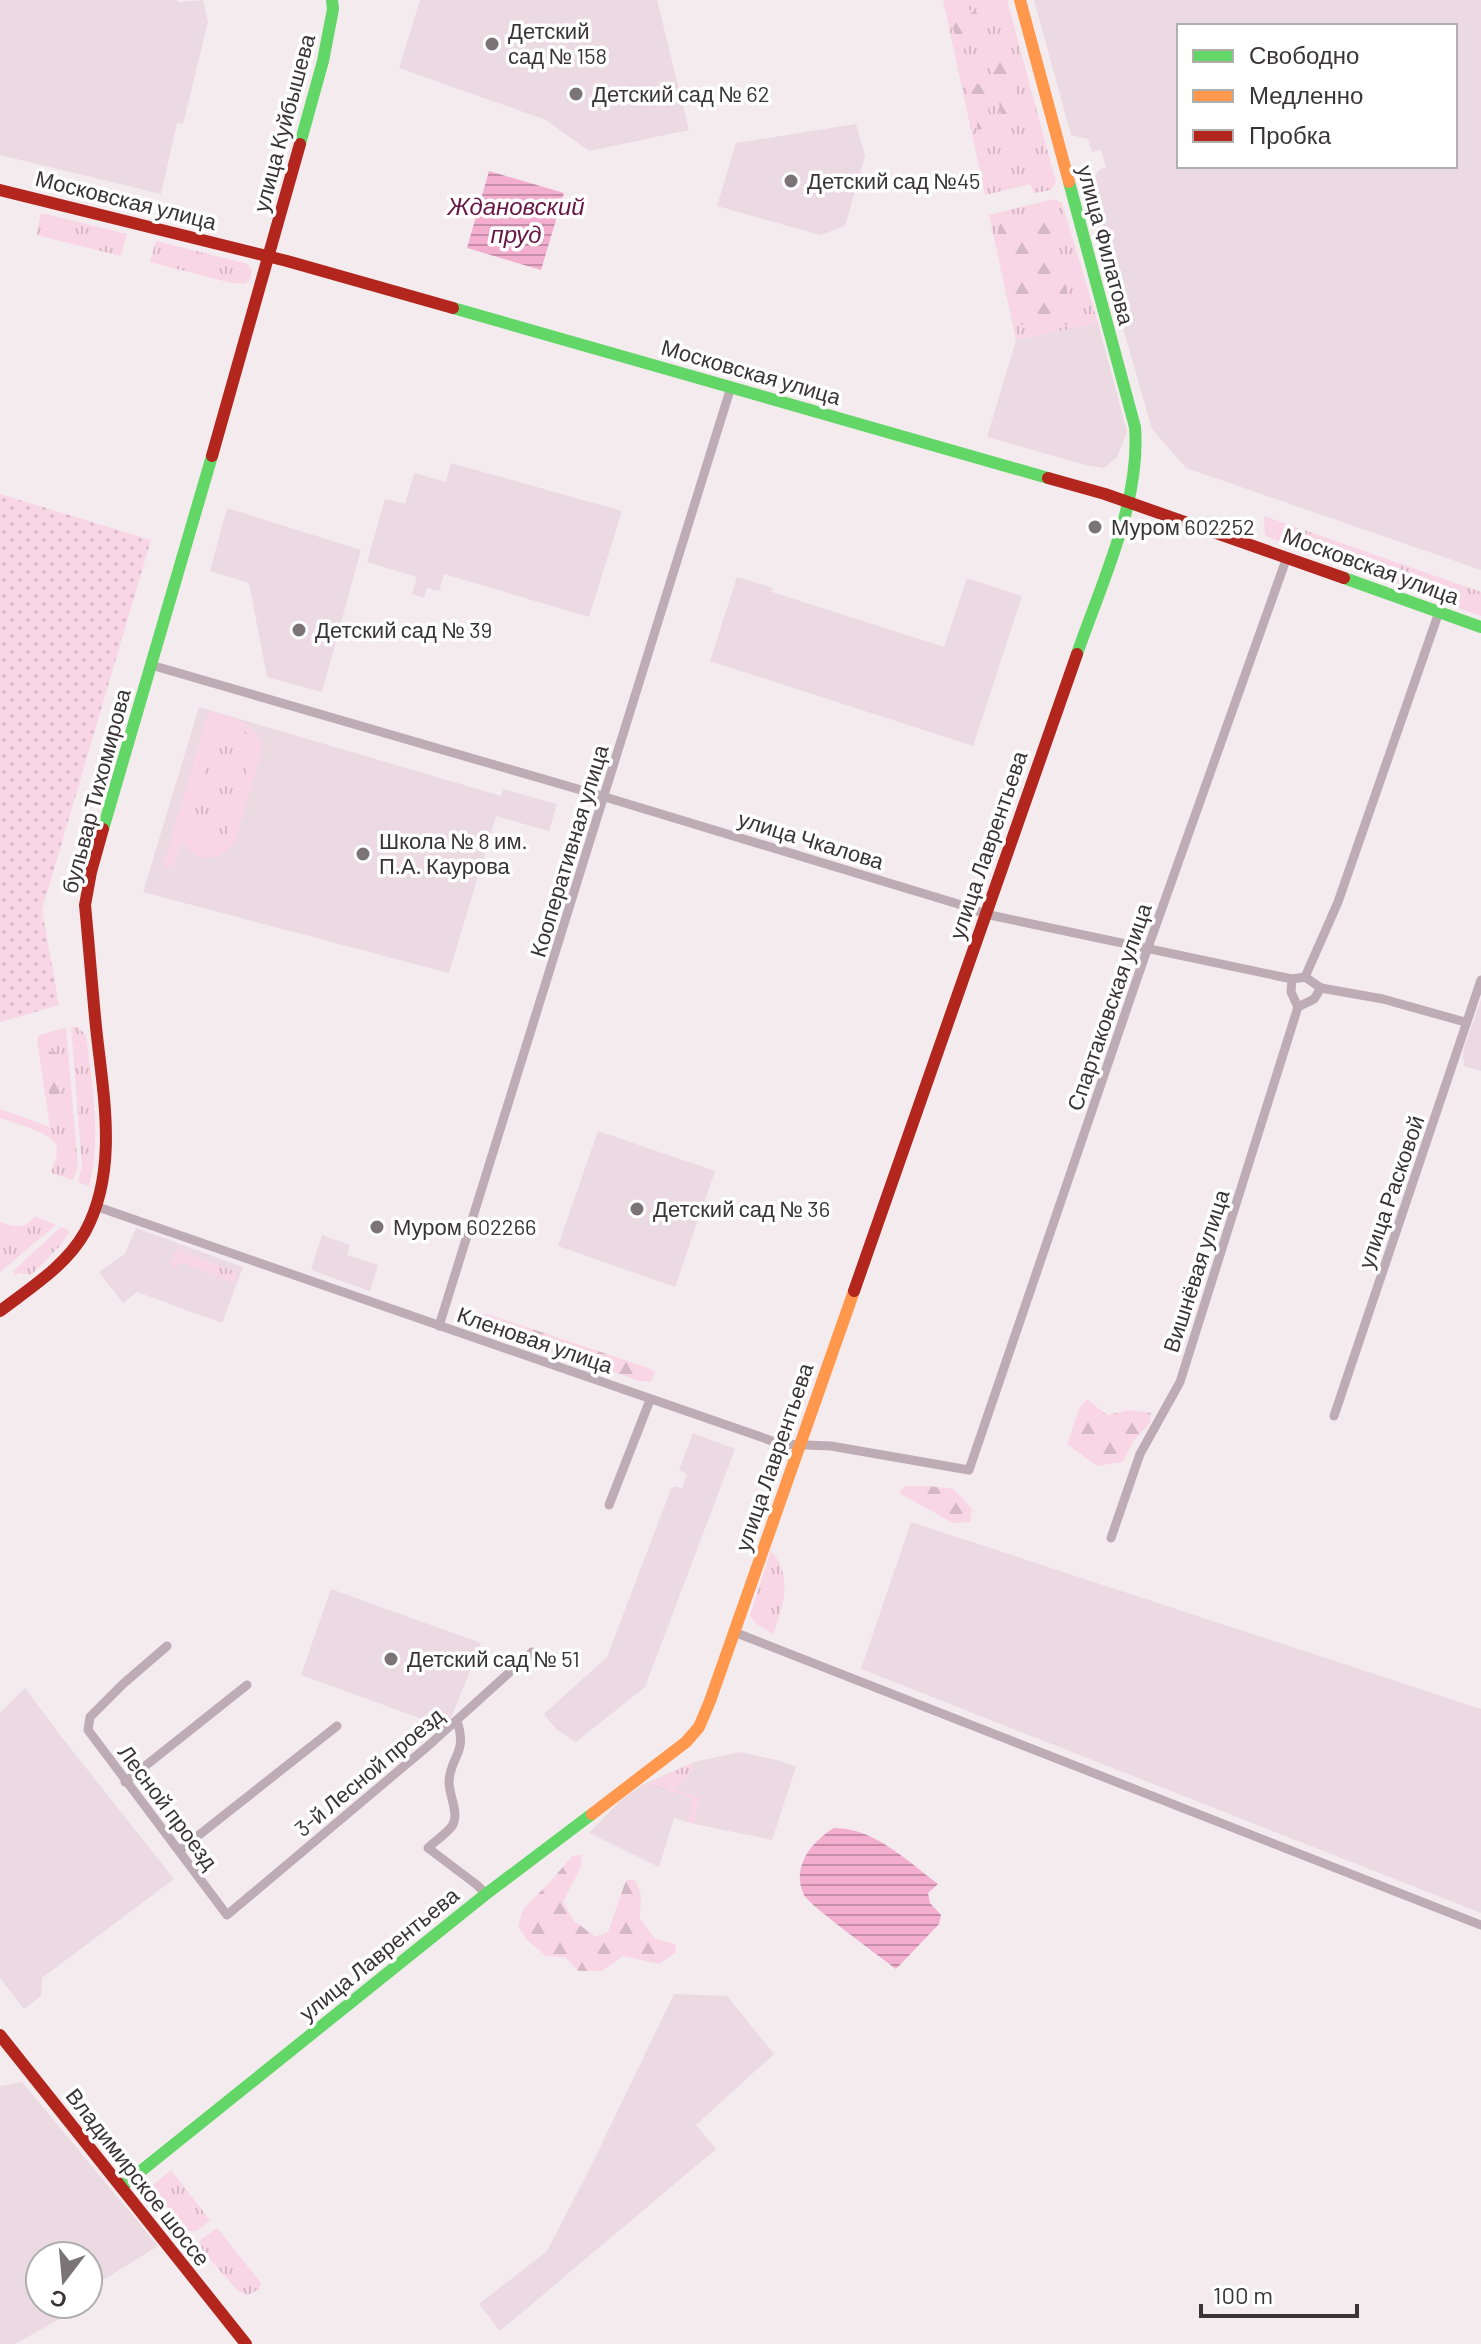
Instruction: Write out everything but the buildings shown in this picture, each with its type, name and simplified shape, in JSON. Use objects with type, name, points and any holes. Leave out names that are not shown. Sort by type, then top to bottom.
[{"type":"street","name":"улица Куйбышева","points":[[269,256],[323,61],[332,0]]},
{"type":"street","name":"улица Филатова","points":[[1020,0],[1135,427],[1136,468],[1129,501]]},
{"type":"street","name":"Московская улица","points":[[0,190],[269,256],[1129,501],[1481,627]]},
{"type":"street","name":"бульвар Тихомирова","points":[[0,1311],[67,1255],[98,1207],[104,1170],[104,1110],[85,905],[91,872],[269,256]]},
{"type":"street","name":"Кооперативная улица","points":[[439,1326],[731,387]]},
{"type":"street","name":"улица Лаврентьева","points":[[121,2187],[486,1894],[686,1742],[699,1727],[1129,501]]},
{"type":"street","name":"Спартаковская улица","points":[[969,1470],[1287,557]]},
{"type":"street","points":[[1439,612],[1338,902],[1305,977],[1321,988],[1383,999],[1465,1022]]},
{"type":"street","name":"улица Чкалова","points":[[151,665],[605,797],[985,914],[1292,979],[1305,977]]},
{"type":"street","name":"Вишнёвая улица","points":[[1111,1538],[1140,1454],[1180,1382],[1298,1007],[1291,992],[1292,979]]},
{"type":"street","name":"улица Расковой","points":[[1334,1416],[1481,980]]},
{"type":"street","points":[[1298,1007],[1314,999],[1321,988]]},
{"type":"street","name":"Кленовая улица","points":[[98,1207],[781,1444],[831,1446],[969,1470]]},
{"type":"street","points":[[609,1505],[650,1400]]},
{"type":"street","points":[[734,1632],[1481,1925]]},
{"type":"street","name":"Лесной проезд","points":[[167,1646],[90,1717],[88,1730],[227,1915]]},
{"type":"street","name":"3-й Лесной проезд","points":[[227,1915],[457,1721],[532,1652]]},
{"type":"street","points":[[125,1782],[247,1685]]},
{"type":"street","points":[[457,1721],[462,1736],[449,1781],[455,1817],[453,1825],[428,1848],[486,1894]]},
{"type":"street","points":[[180,1850],[337,1726]]},
{"type":"street","name":"Владимирское шоссе","points":[[0,2035],[246,2344]]},
{"type":"shaded area","points":[[0,0],[203,0],[208,22],[183,124],[177,123],[161,194],[0,155]]},
{"type":"shaded area","name":"Детский сад № 62","points":[[420,0],[657,0],[689,130],[589,151],[546,120],[399,68]]},
{"type":"shaded area","points":[[1034,0],[1481,0],[1481,570],[1186,468],[1152,429],[1084,192],[1099,170],[1106,167],[1101,150],[1092,152],[1088,139],[1071,135]]},
{"type":"shaded area","name":"Детский сад №45","points":[[856,124],[865,156],[845,226],[820,235],[717,206],[736,143]]},
{"type":"shaded area","points":[[1098,323],[1127,432],[1117,457],[1104,468],[987,437],[1016,340]]},
{"type":"shaded area","points":[[451,463],[622,511],[589,617],[444,574],[439,591],[427,588],[424,598],[412,594],[417,577],[367,562],[385,499],[405,504],[414,473],[446,482]]},
{"type":"shaded area","name":"Детский сад № 39","points":[[227,508],[361,550],[322,692],[267,677],[249,583],[210,571]]},
{"type":"shaded area","points":[[737,577],[773,588],[772,592],[944,647],[967,578],[1022,596],[973,746],[710,661]]},
{"type":"shaded area","points":[[199,707],[501,796],[503,789],[557,804],[549,831],[496,816],[449,973],[143,892]]},
{"type":"shaded area","points":[[1481,999],[1481,1071],[1464,1066],[1463,1051]]},
{"type":"shaded area","name":"Детский сад № 36","points":[[598,1131],[715,1171],[675,1287],[558,1246]]},
{"type":"shaded area","points":[[136,1228],[243,1267],[222,1323],[137,1292],[123,1303],[99,1272],[125,1254]]},
{"type":"shaded area","points":[[322,1235],[350,1245],[347,1255],[378,1265],[370,1291],[311,1270]]},
{"type":"shaded area","points":[[693,1433],[735,1449],[645,1687],[576,1742],[557,1730],[544,1714],[607,1657],[671,1489],[675,1486],[682,1488],[687,1474],[679,1470]]},
{"type":"shaded area","points":[[911,1522],[1481,1709],[1481,1913],[861,1669]]},
{"type":"shaded area","name":"Детский сад № 51","points":[[331,1589],[481,1643],[447,1728],[301,1675]]},
{"type":"shaded area","points":[[25,1688],[174,1879],[42,1978],[41,1996],[24,2009],[0,1978],[0,1713]]},
{"type":"shaded area","points":[[739,1752],[796,1767],[772,1840],[674,1818],[659,1867],[589,1833],[620,1801],[642,1785],[694,1762]]},
{"type":"shaded area","points":[[674,1994],[727,1996],[774,2054],[696,2125],[716,2149],[500,2331],[479,2304],[547,2251]]},
{"type":"shaded area","points":[[22,2082],[158,2246],[104,2279],[104,2240],[24,2240],[24,2320],[58,2320],[15,2344],[0,2344],[0,2086]]},
{"type":"green space","points":[[943,0],[1007,0],[1056,182],[1051,190],[1034,193],[1030,184],[985,195]]},
{"type":"green space","points":[[947,0],[957,0],[965,8],[983,16],[970,30],[966,47],[959,54]]},
{"type":"green space","points":[[993,46],[1007,62],[1019,105],[1016,129],[1002,122],[995,78],[985,51]]},
{"type":"green space","points":[[968,74],[986,91],[990,126],[978,130],[964,76]]},
{"type":"green space","points":[[1054,199],[1062,203],[1098,323],[1016,340],[989,215]]},
{"type":"green space","points":[[41,213],[127,234],[121,256],[36,235]]},
{"type":"green space","points":[[1033,214],[1049,223],[1075,323],[1038,330],[1018,323],[998,229],[1000,224]]},
{"type":"green space","points":[[156,241],[248,264],[252,271],[250,280],[245,284],[231,283],[150,262]]},
{"type":"green space","points":[[0,494],[151,540],[42,910],[59,1005],[0,1022]]},
{"type":"green space","points":[[1264,516],[1481,592],[1481,616],[1298,551],[1265,535]]},
{"type":"green space","points":[[208,711],[244,722],[257,733],[262,751],[236,841],[223,854],[209,858],[195,855],[182,842],[173,869],[163,865]],"holes":[[[232,725],[248,734],[252,752],[228,838],[215,847],[204,847],[194,840],[188,826],[212,741],[220,730]]]},
{"type":"green space","points":[[232,725],[248,734],[252,752],[228,838],[215,847],[204,847],[194,840],[188,826],[212,741],[220,730]]},
{"type":"green space","points":[[71,1027],[78,1027],[86,1035],[93,1092],[95,1148],[89,1186],[78,1182],[82,1166]]},
{"type":"green space","points":[[66,1028],[78,1166],[73,1180],[51,1173],[57,1147],[49,1137],[0,1118],[0,1109],[50,1127],[37,1040],[39,1035]]},
{"type":"green space","points":[[49,1051],[57,1053],[59,1090],[68,1121],[59,1123],[47,1078]]},
{"type":"green space","points":[[35,1216],[56,1225],[0,1272],[0,1222],[19,1226],[28,1224]]},
{"type":"green space","points":[[61,1227],[70,1231],[59,1247],[31,1275],[16,1275],[13,1271]]},
{"type":"green space","points":[[176,1249],[238,1273],[234,1283],[180,1262],[176,1268],[170,1266]]},
{"type":"green space","points":[[475,1314],[487,1314],[649,1368],[655,1373],[651,1382],[640,1381],[477,1326],[471,1321]]},
{"type":"green space","points":[[1087,1399],[1107,1415],[1129,1410],[1151,1413],[1150,1423],[1134,1440],[1123,1462],[1097,1466],[1067,1444],[1080,1407]]},
{"type":"green space","points":[[905,1486],[954,1489],[972,1509],[970,1522],[953,1523],[899,1493]]},
{"type":"green space","points":[[771,1550],[778,1560],[784,1581],[783,1601],[773,1634],[755,1623],[750,1615]]},
{"type":"green space","points":[[694,1762],[688,1777],[674,1789],[700,1798],[694,1824],[687,1822],[692,1799],[654,1785],[646,1789],[642,1787]]},
{"type":"green space","points":[[582,1855],[581,1867],[563,1902],[574,1921],[596,1937],[608,1932],[626,1880],[635,1880],[641,1895],[640,1919],[655,1939],[675,1944],[676,1952],[659,1964],[623,1956],[602,1971],[578,1971],[565,1957],[546,1956],[526,1939],[518,1926],[524,1908],[572,1856]]},
{"type":"green space","points":[[171,2170],[210,2220],[197,2231],[186,2231],[153,2190],[153,2185]]},
{"type":"green space","points":[[217,2228],[261,2283],[259,2289],[248,2295],[238,2291],[199,2247],[200,2240]]},
{"type":"water","name":"Ждановский пруд","points":[[489,171],[564,193],[541,270],[467,248]]},
{"type":"water","points":[[834,1828],[849,1829],[877,1840],[938,1884],[928,1893],[930,1903],[941,1915],[939,1924],[896,1969],[804,1895],[800,1875],[806,1856],[818,1840]]},
{"type":"traffic: fast","points":[[300,144],[323,61],[332,0]]},
{"type":"traffic: fast","points":[[1069,182],[1135,427],[1132,484],[1126,513],[1077,654]]},
{"type":"traffic: fast","points":[[453,308],[1048,478]]},
{"type":"traffic: fast","points":[[103,829],[212,456]]},
{"type":"traffic: fast","points":[[1344,578],[1481,627]]},
{"type":"traffic: fast","points":[[121,2187],[486,1894],[592,1814]]},
{"type":"traffic: slow","points":[[1020,0],[1069,182]]},
{"type":"traffic: slow","points":[[592,1814],[686,1742],[699,1727],[854,1291]]},
{"type":"traffic: jam","points":[[212,456],[300,144]]},
{"type":"traffic: jam","points":[[0,190],[287,261],[453,308]]},
{"type":"traffic: jam","points":[[1048,478],[1105,494],[1344,578]]},
{"type":"traffic: jam","points":[[854,1291],[1077,654]]},
{"type":"traffic: jam","points":[[0,1311],[47,1276],[77,1244],[96,1208],[102,1183],[105,1105],[85,905],[103,829]]},
{"type":"traffic: jam","points":[[0,2035],[246,2344]]},
{"type":"place","name":"Детский сад № 158","points":[[492,44]]},
{"type":"place","name":"Детский сад № 62","points":[[576,94]]},
{"type":"place","name":"Детский сад №45","points":[[791,181]]},
{"type":"place","name":"Муром 602252","points":[[1095,527]]},
{"type":"place","name":"Детский сад № 39","points":[[299,630]]},
{"type":"place","name":"Школа № 8 им. П.А. Каурова","points":[[363,854]]},
{"type":"place","name":"Детский сад № 36","points":[[637,1209]]},
{"type":"place","name":"Муром 602266","points":[[377,1227]]},
{"type":"place","name":"Детский сад № 51","points":[[391,1659]]}]
